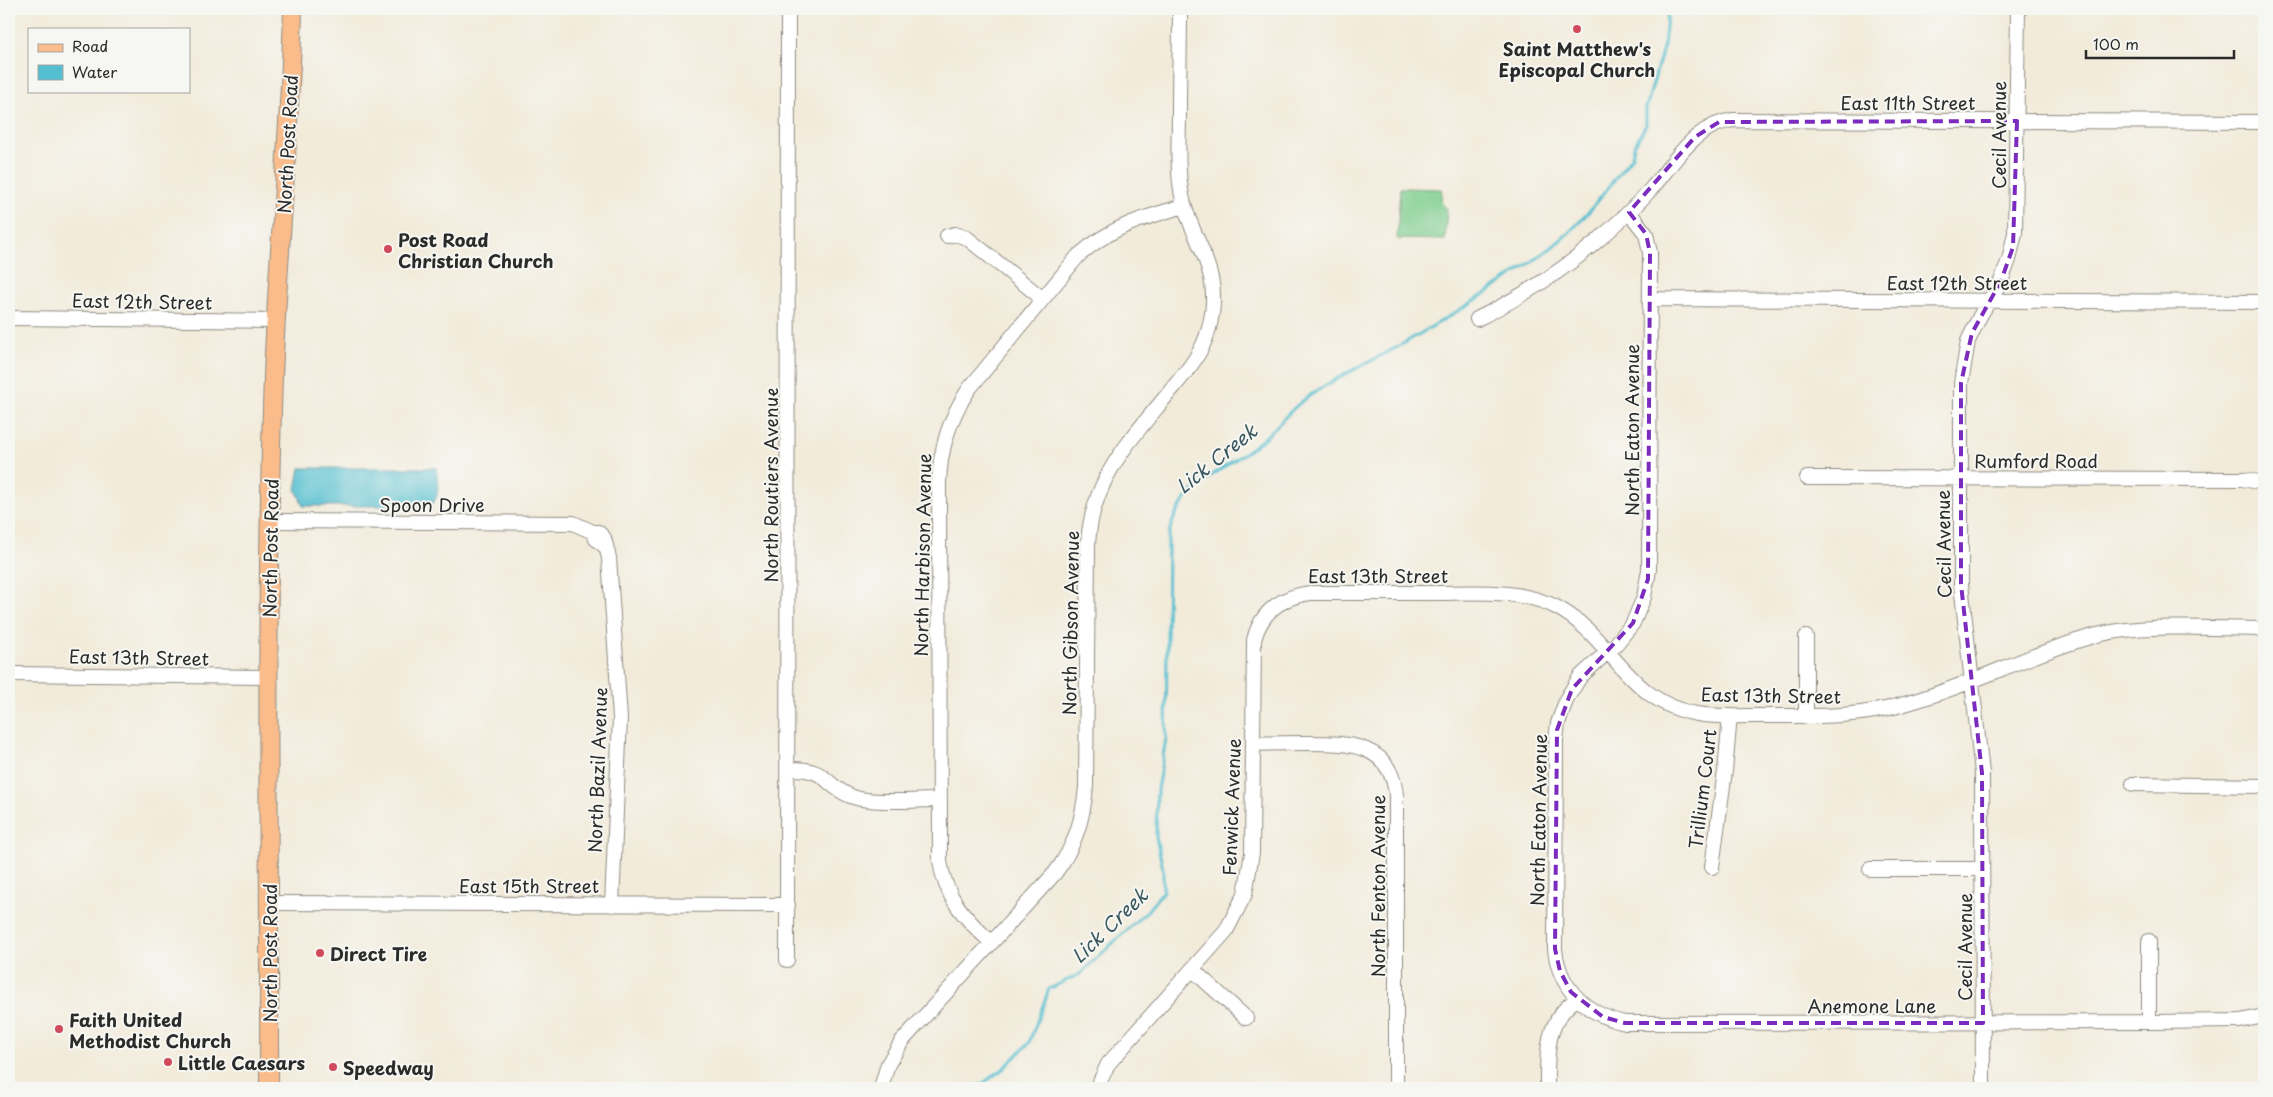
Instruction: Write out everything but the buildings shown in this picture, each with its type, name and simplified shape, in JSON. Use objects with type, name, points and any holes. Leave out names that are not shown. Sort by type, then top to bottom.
[{"type":"main road","name":"North Post Road","points":[[269,1088],[270,521],[276,321],[291,96],[293,9]]},
{"type":"street","name":"North Routiers Avenue","points":[[787,960],[788,9]]},
{"type":"street","name":"North Gibson Avenue","points":[[881,1088],[888,1064],[902,1040],[1055,873],[1070,850],[1080,826],[1086,788],[1088,545],[1093,508],[1102,483],[1116,459],[1196,359],[1207,334],[1212,316],[1213,293],[1210,271],[1184,206],[1178,168],[1180,9]]},
{"type":"street","name":"Cecil Avenue","points":[[1983,1088],[1982,773],[1961,584],[1960,479],[1963,364],[1972,333],[2006,269],[2015,234],[2018,9]]},
{"type":"street","name":"East 11th Street","points":[[1477,320],[1540,284],[1588,249],[1629,212],[1695,137],[1710,126],[1733,120],[2264,122]]},
{"type":"street","name":"North Harbison Avenue","points":[[992,942],[963,916],[947,888],[940,861],[938,483],[942,451],[951,421],[964,396],[1078,256],[1098,239],[1139,218],[1184,206]]},
{"type":"street","name":"North Eaton Avenue","points":[[1576,999],[1560,971],[1555,949],[1556,734],[1562,711],[1572,689],[1583,674],[1633,623],[1641,606],[1647,584],[1649,243],[1642,226],[1629,212]]},
{"type":"street","points":[[947,236],[955,234],[967,238],[1043,299]]},
{"type":"street","name":"East 12th Street","points":[[1650,299],[2264,302]]},
{"type":"street","name":"East 12th Street","points":[[9,318],[276,321]]},
{"type":"street","name":"Rumford Road","points":[[1808,478],[2242,479],[2264,483]]},
{"type":"street","name":"Spoon Drive","points":[[270,521],[573,523],[602,534],[606,547]]},
{"type":"street","name":"North Bazil Avenue","points":[[606,547],[609,558],[620,718],[612,904]]},
{"type":"street","name":"East 13th Street","points":[[1278,603],[1291,596],[1310,593],[1518,594],[1545,602],[1566,613],[1651,696],[1691,712],[1730,716],[1856,714],[1892,708],[1929,697],[2069,644],[2109,633],[2141,629],[2264,629]]},
{"type":"street","name":"Fenwick Avenue","points":[[1097,1088],[1108,1064],[1193,970],[1231,923],[1247,885],[1252,854],[1254,640],[1260,623],[1278,603]]},
{"type":"street","points":[[1806,637],[1806,716]]},
{"type":"street","name":"East 13th Street","points":[[9,674],[269,677]]},
{"type":"street","name":"Trillium Court","points":[[1712,867],[1725,771],[1730,716]]},
{"type":"street","name":"North Fenton Avenue","points":[[1253,744],[1340,743],[1359,746],[1379,757],[1392,777],[1396,795],[1396,1088]]},
{"type":"street","points":[[788,769],[813,770],[825,776],[840,791],[859,799],[939,800]]},
{"type":"street","points":[[2133,784],[2264,786]]},
{"type":"street","points":[[1870,869],[1982,869]]},
{"type":"street","name":"East 15th Street","points":[[270,903],[788,905]]},
{"type":"street","points":[[2149,941],[2149,1022]]},
{"type":"street","points":[[1193,970],[1246,1018]]},
{"type":"street","points":[[1548,1088],[1548,1045],[1551,1032],[1562,1011],[1576,999]]},
{"type":"street","name":"Anemone Lane","points":[[1576,999],[1602,1017],[1624,1023],[2149,1022],[2240,1021],[2264,1016]]},
{"type":"highlighted area","points":[[2017,121],[2013,247],[2001,281],[1972,333],[1961,383],[1961,584],[1982,773],[1983,1023],[1625,1023],[1603,1017],[1571,992],[1560,971],[1555,949],[1557,730],[1572,689],[1633,623],[1648,579],[1650,253],[1646,234],[1629,212],[1695,137],[1719,122]]},
{"type":"green space","points":[[1400,188],[1442,189],[1441,202],[1447,209],[1445,240],[1397,239]]},
{"type":"water","points":[[300,468],[436,468],[438,483],[436,498],[430,506],[303,506],[296,489]]},
{"type":"waterway","name":"Lick Creek","points":[[971,1088],[982,1084],[1003,1069],[1029,1043],[1049,989],[1080,974],[1148,910],[1163,891],[1163,869],[1156,837],[1157,790],[1166,739],[1168,541],[1172,522],[1180,507],[1203,482],[1262,440],[1305,399],[1329,383],[1441,322],[1477,299],[1547,251],[1582,219],[1632,156],[1634,146],[1646,125],[1646,108],[1664,45],[1668,9]]},
{"type":"place","name":"Saint Matthew's Episcopal Church","points":[[1577,29]]},
{"type":"place","name":"Post Road Christian Church","points":[[388,249]]},
{"type":"place","name":"Direct Tire","points":[[320,953]]},
{"type":"place","name":"Faith United Methodist Church","points":[[59,1029]]},
{"type":"place","name":"Little Caesars","points":[[168,1062]]},
{"type":"place","name":"Speedway","points":[[333,1067]]}]
